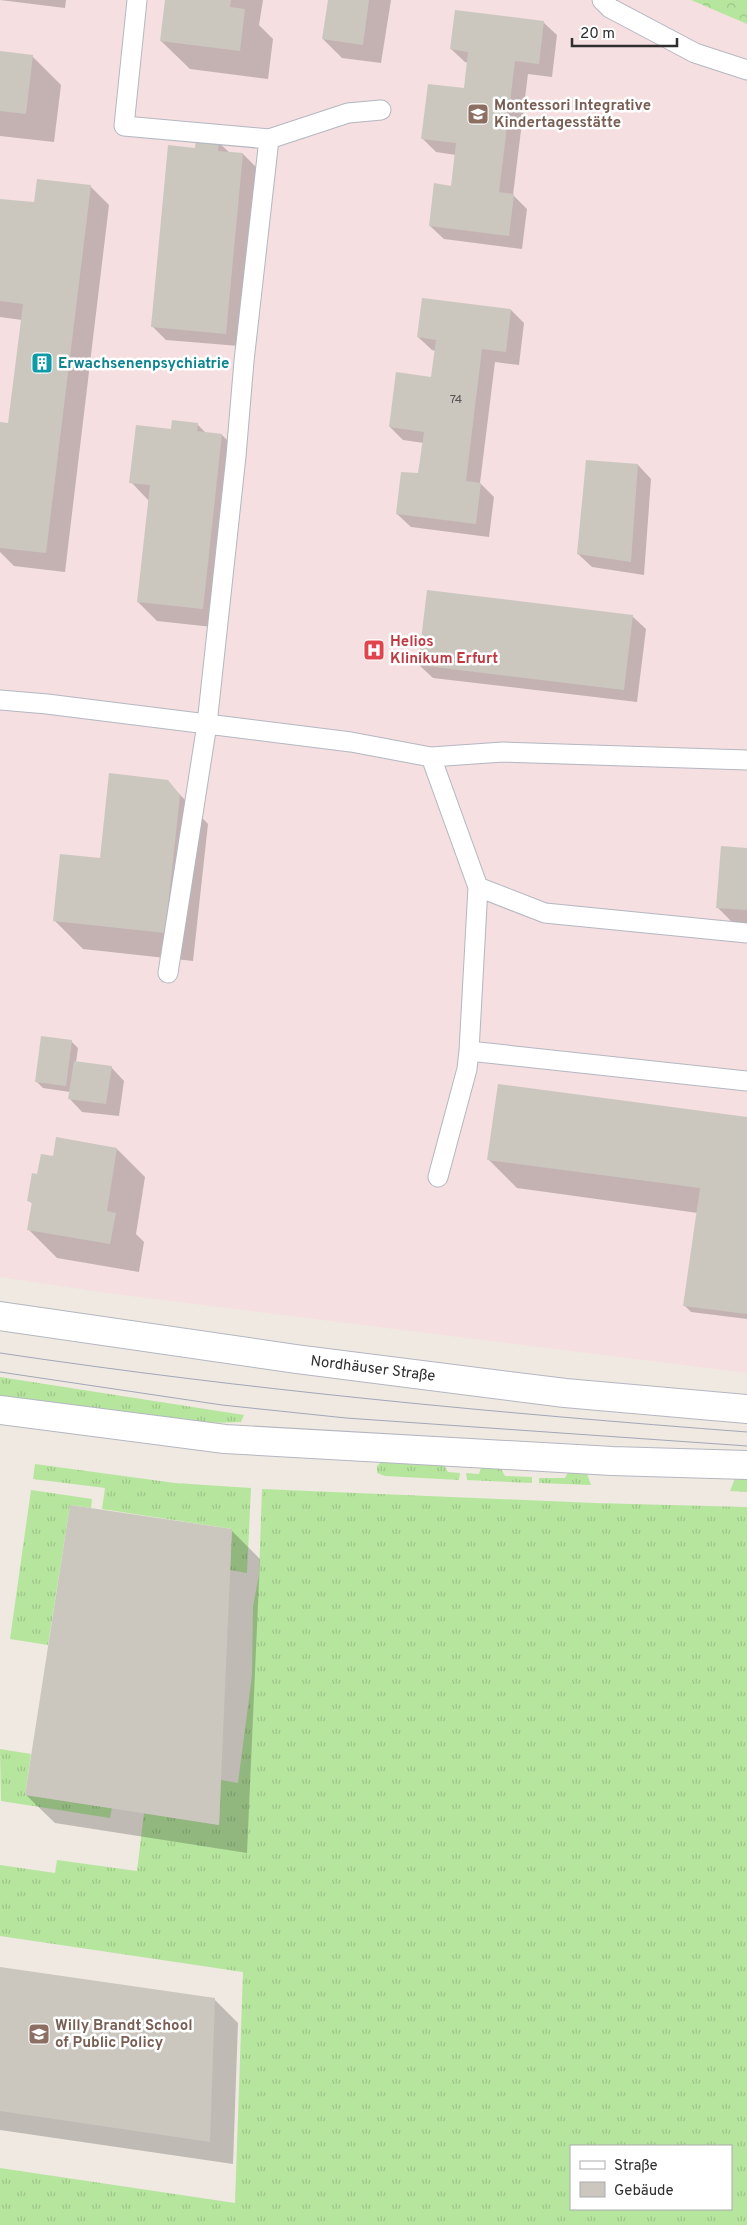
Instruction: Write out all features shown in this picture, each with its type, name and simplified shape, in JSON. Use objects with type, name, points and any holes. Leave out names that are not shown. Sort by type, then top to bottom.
[{"type":"main road","name":"Nordhäuser Straße","points":[[0,1316],[296,1359],[564,1393],[747,1409]]},
{"type":"main road","points":[[0,1410],[225,1440],[612,1461],[747,1465]]},
{"type":"lane","points":[[137,0],[124,126],[269,139],[348,113],[381,110]]},
{"type":"lane","points":[[602,0],[610,8],[695,53],[747,70]]},
{"type":"lane","points":[[168,973],[207,724],[269,139]]},
{"type":"lane","points":[[0,700],[48,704],[351,742],[431,757],[503,752],[747,760]]},
{"type":"lane","points":[[431,757],[478,887],[467,1069],[438,1177]]},
{"type":"lane","points":[[478,887],[545,913],[747,933]]},
{"type":"lane","points":[[469,1051],[747,1081]]},
{"type":"shaded area","name":"Helios Klinikum Erfurt","points":[[0,0],[691,0],[747,24],[747,1373],[114,1294],[0,1277]]},
{"type":"green space","points":[[691,0],[747,0],[747,24]]},
{"type":"green space","points":[[0,1377],[244,1415],[241,1422],[209,1423],[0,1397]]},
{"type":"green space","points":[[441,1459],[448,1472],[460,1473],[459,1480],[385,1476],[377,1473],[377,1466],[381,1462]]},
{"type":"green space","points":[[483,1461],[498,1463],[505,1476],[532,1477],[532,1483],[467,1480],[466,1473],[479,1474]]},
{"type":"green space","points":[[35,1464],[175,1483],[251,1488],[247,1573],[230,1570],[232,1529],[102,1509],[105,1488],[33,1479]]},
{"type":"green space","points":[[571,1467],[585,1468],[591,1485],[539,1483],[539,1478],[565,1478]]},
{"type":"green space","points":[[736,1476],[747,1477],[747,1492],[730,1491]]},
{"type":"green space","points":[[262,1489],[594,1503],[747,1507],[747,2225],[0,2225],[0,2168],[235,2203],[243,1972],[0,1936],[0,1865],[55,1873],[57,1860],[137,1871],[144,1813],[219,1825],[221,1780],[238,1783],[252,1675],[253,1606],[259,1575]]},
{"type":"green space","points":[[31,1490],[92,1499],[91,1508],[70,1505],[48,1645],[10,1639]]},
{"type":"green space","points":[[0,1749],[31,1754],[25,1795],[112,1808],[110,1818],[1,1801]]},
{"type":"building","points":[[165,0],[231,0],[230,7],[245,9],[240,51],[160,41]]},
{"type":"building","points":[[328,0],[369,0],[363,45],[322,39]]},
{"type":"building","points":[[455,10],[544,21],[539,64],[515,61],[499,192],[514,194],[509,236],[429,226],[434,183],[451,186],[456,143],[421,139],[428,84],[464,88],[468,52],[450,49]]},
{"type":"building","points":[[0,51],[33,55],[26,114],[0,111]]},
{"type":"building","points":[[196,138],[219,140],[218,151],[243,153],[226,334],[151,327],[168,145],[195,148]]},
{"type":"building","name":"Erwachsenenpsychiatrie","points":[[37,179],[91,185],[46,553],[0,548],[0,422],[8,423],[23,304],[0,301],[0,199],[34,202]]},
{"type":"building","points":[[422,298],[511,309],[506,352],[482,349],[466,481],[481,483],[476,524],[396,514],[401,472],[418,473],[424,432],[389,427],[396,372],[431,377],[436,340],[417,337]]},
{"type":"building","points":[[172,420],[198,423],[197,431],[222,434],[203,609],[137,602],[150,485],[129,483],[136,425],[171,429]]},
{"type":"building","points":[[586,460],[638,464],[631,562],[577,554]]},
{"type":"building","points":[[427,590],[633,615],[624,690],[418,665]]},
{"type":"building","points":[[109,773],[168,780],[180,795],[165,933],[53,921],[60,854],[100,858]]},
{"type":"building","points":[[721,846],[747,848],[747,910],[716,908]]},
{"type":"building","points":[[41,1036],[72,1040],[66,1086],[35,1082]]},
{"type":"building","points":[[74,1061],[112,1066],[106,1104],[68,1099]]},
{"type":"building","points":[[498,1084],[747,1117],[747,1314],[683,1306],[700,1188],[487,1160]]},
{"type":"building","points":[[56,1137],[117,1148],[107,1211],[116,1213],[110,1244],[27,1230],[32,1202],[27,1201],[32,1173],[37,1174],[41,1154],[53,1156]]},
{"type":"building","points":[[70,1505],[232,1529],[219,1825],[25,1795]]},
{"type":"building","points":[[0,1967],[215,1998],[210,2142],[0,2111]]},
{"type":"tram line","points":[[0,1353],[186,1378],[373,1399],[747,1432]]},
{"type":"tram line","points":[[0,1372],[222,1405],[346,1418],[747,1446]]},
{"type":"place","name":"Montessori Integrative Kindertagesstätte","points":[[478,114]]},
{"type":"place","name":"Erwachsenenpsychiatrie","points":[[42,363]]},
{"type":"place","name":"Helios Klinikum Erfurt","points":[[374,650]]},
{"type":"place","name":"Willy Brandt School of Public Policy","points":[[39,2034]]}]
